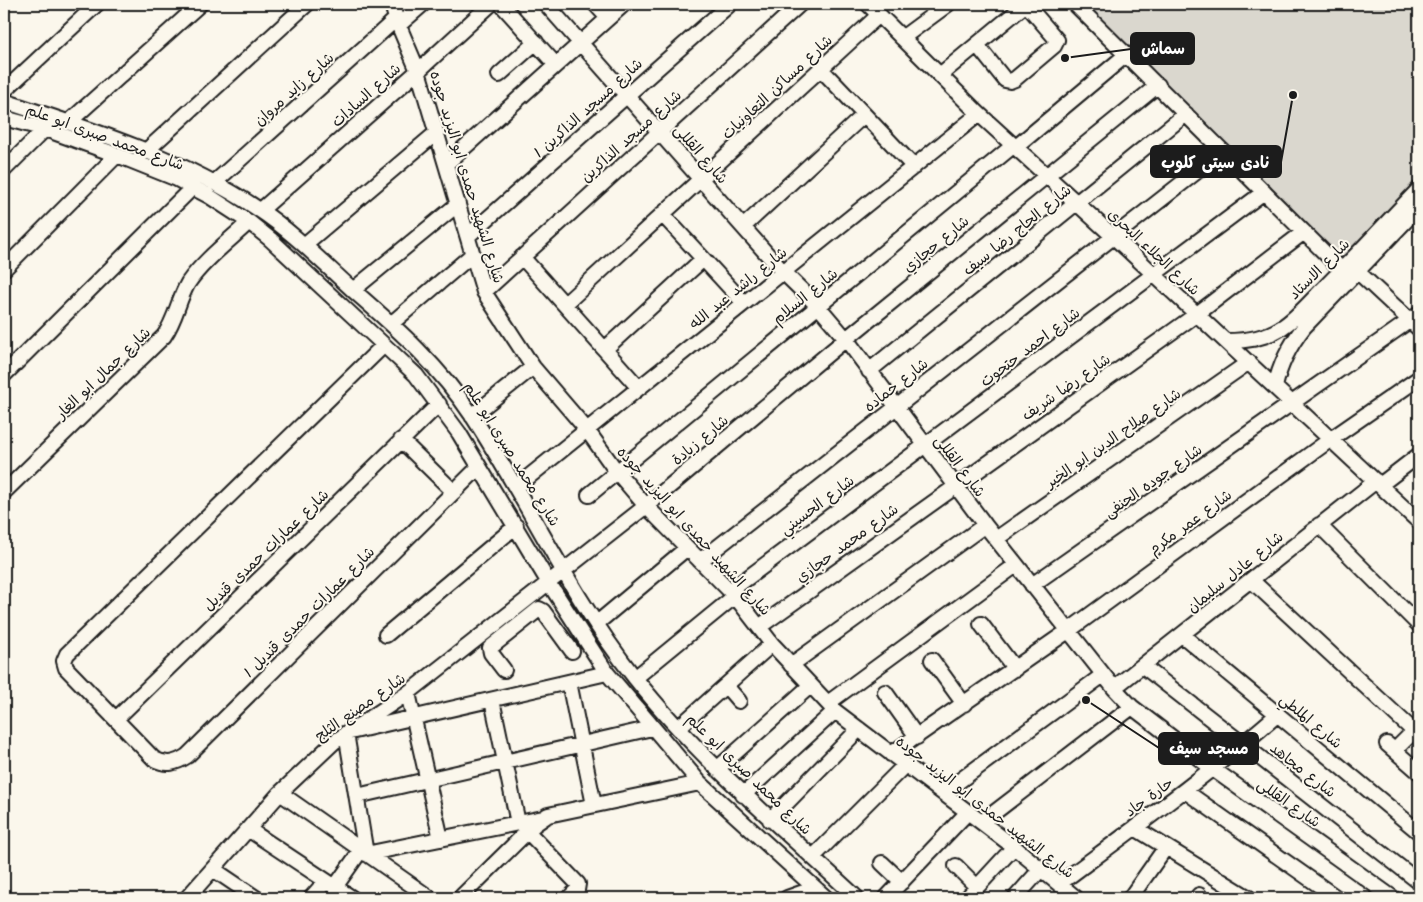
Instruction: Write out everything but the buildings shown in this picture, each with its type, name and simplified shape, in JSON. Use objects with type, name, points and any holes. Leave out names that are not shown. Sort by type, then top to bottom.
[{"type":"street","points":[[4,91],[97,4]]},
{"type":"street","points":[[69,122],[200,4]]},
{"type":"street","points":[[145,152],[307,4]]},
{"type":"street","name":"شارع الشهيد حمدى ابو اليزيد جوده","points":[[392,4],[397,22],[418,70],[484,292],[533,367],[587,430],[617,472],[646,506],[733,594],[772,644],[831,707],[1014,846],[1076,898]]},
{"type":"street","name":"شارع زايد مروان","points":[[214,183],[397,22],[423,4]]},
{"type":"street","name":"شارع السادات","points":[[261,210],[491,4]]},
{"type":"street","points":[[501,4],[556,65]]},
{"type":"street","name":"شارع القللى","points":[[546,4],[743,228],[783,272],[818,306],[846,339],[924,446],[1016,565],[1103,675],[1132,707],[1213,769],[1393,898]]},
{"type":"street","points":[[595,4],[608,18]]},
{"type":"street","points":[[446,164],[624,4]]},
{"type":"street","name":"شارع مسجد الذاكرين 1","points":[[468,236],[730,4]]},
{"type":"street","name":"شارع مسجد الذاكرين","points":[[484,292],[800,4]]},
{"type":"street","name":"شارع الجلاء البحرى","points":[[868,4],[980,114],[1114,236],[1419,522]]},
{"type":"street","points":[[902,38],[948,4]]},
{"type":"street","points":[[940,76],[977,45],[1026,4],[1056,40],[1054,46],[1015,80],[1010,81],[1005,80],[977,45]]},
{"type":"street","points":[[1075,4],[1342,270]]},
{"type":"street","name":"شارع مساكن التعاونيات","points":[[565,304],[879,15]]},
{"type":"street","points":[[499,75],[536,42]]},
{"type":"street","name":"شارع السلام","points":[[589,495],[1126,55]]},
{"type":"street","points":[[821,69],[914,167]]},
{"type":"street","name":"شارع حجازي","points":[[846,339],[1158,85]]},
{"type":"street","name":"شارع محمد صبرى ابو علم","points":[[4,101],[69,122],[145,152],[214,183],[261,210],[304,245],[392,323],[444,377],[472,416],[596,624],[635,678],[678,728],[717,769],[770,820],[857,898]]},
{"type":"street","points":[[743,228],[864,114]]},
{"type":"street","name":"شارع راشد عبد الله","points":[[516,487],[980,114]]},
{"type":"street","name":"شارع الحاج رضا سيف","points":[[869,371],[1186,114]]},
{"type":"street","name":"شارع محمد صبرى ابو علم","points":[[4,118],[45,129],[117,155],[193,187],[209,196],[249,222],[270,239],[416,375],[458,432],[549,583],[607,673],[700,782],[826,898]]},
{"type":"street","points":[[4,170],[45,129]]},
{"type":"street","points":[[304,245],[436,132]]},
{"type":"street","name":"شارع حماده","points":[[700,561],[895,406],[1224,151]]},
{"type":"street","points":[[4,269],[117,155]]},
{"type":"street","points":[[4,375],[193,187]]},
{"type":"street","name":"شارع الاستاد","points":[[1275,387],[1288,349],[1304,327],[1315,306],[1342,270],[1419,189]]},
{"type":"street","name":"شارع احمد حتحوت","points":[[924,446],[1264,192]]},
{"type":"street","points":[[353,290],[458,204]]},
{"type":"street","points":[[662,214],[744,304]]},
{"type":"street","name":"شارع الاستاد","points":[[1226,341],[1245,341],[1264,337],[1315,306],[1358,272],[1417,215]]},
{"type":"street","name":"شارع جمال ابو الغار","points":[[4,492],[164,336],[173,322],[184,292],[192,278],[249,222]]},
{"type":"street","name":"شارع رضا شريف","points":[[955,486],[1196,314],[1304,232]]},
{"type":"street","points":[[392,323],[473,254]]},
{"type":"street","points":[[522,256],[639,388]]},
{"type":"street","points":[[605,348],[703,259]]},
{"type":"street","points":[[1358,272],[1416,321]]},
{"type":"street","name":"شارع جوده الحنفى","points":[[1032,585],[1292,403],[1416,321]]},
{"type":"street","name":"شارع زيادة","points":[[549,583],[646,506],[846,339]]},
{"type":"street","points":[[116,719],[66,668],[64,663],[66,656],[384,345]]},
{"type":"street","name":"شارع صلاح الدين ابو الخير","points":[[996,539],[1249,362]]},
{"type":"street","points":[[472,416],[533,367]]},
{"type":"street","name":"شارع عمر مكرم","points":[[891,754],[1068,631],[1331,439],[1419,378]]},
{"type":"street","name":"شارع عمارات حمدى قنديل","points":[[116,719],[439,404]]},
{"type":"street","points":[[402,440],[454,492]]},
{"type":"street","name":"شارع الحسيني","points":[[635,678],[733,594],[924,446]]},
{"type":"street","name":"شارع عادل سليمان","points":[[1114,688],[1319,525],[1419,455]]},
{"type":"street","name":"شارع عمارات حمدى قنديل 1","points":[[116,719],[154,759],[167,764],[174,763],[186,756],[479,466]]},
{"type":"street","name":"شارع محمد حجازي","points":[[759,627],[955,486]]},
{"type":"street","points":[[791,665],[985,525]]},
{"type":"street","points":[[1319,525],[1419,625]]},
{"type":"street","points":[[386,635],[516,526]]},
{"type":"street","points":[[596,624],[687,548]]},
{"type":"street","points":[[744,795],[831,707],[1016,565]]},
{"type":"street","points":[[1251,580],[1416,733],[1391,747],[1419,772]]},
{"type":"street","name":"شارع مصنع الثلج","points":[[187,898],[280,793],[323,752],[346,733],[408,693],[549,583]]},
{"type":"street","points":[[549,619],[565,608]]},
{"type":"street","points":[[504,670],[491,653],[491,646],[537,610],[541,609],[572,650]]},
{"type":"street","points":[[981,624],[1014,669]]},
{"type":"street","name":"شارع الملطي","points":[[1182,635],[1419,832]]},
{"type":"street","points":[[678,728],[772,644]]},
{"type":"street","points":[[932,660],[964,704]]},
{"type":"street","name":"شارع مجاهد","points":[[1143,666],[1419,882]]},
{"type":"street","points":[[364,852],[346,733],[607,673]]},
{"type":"street","points":[[944,793],[1103,675]]},
{"type":"street","points":[[569,682],[594,805]]},
{"type":"street","points":[[726,686],[739,701]]},
{"type":"street","points":[[717,769],[810,686]]},
{"type":"street","points":[[885,692],[917,737]]},
{"type":"street","points":[[408,693],[441,839]]},
{"type":"street","points":[[492,700],[505,762],[523,827],[578,884],[577,890],[568,898]]},
{"type":"street","points":[[982,822],[1132,707]]},
{"type":"street","name":"حارة جاد","points":[[1059,884],[1185,791],[1278,714]]},
{"type":"street","points":[[357,796],[652,728]]},
{"type":"street","points":[[770,820],[859,729]]},
{"type":"street","points":[[813,857],[905,764]]},
{"type":"street","points":[[311,898],[330,884],[364,852],[523,827],[553,814],[700,782]]},
{"type":"street","points":[[1185,791],[1337,898]]},
{"type":"street","points":[[280,793],[430,898]]},
{"type":"street","points":[[886,898],[968,812]]},
{"type":"street","points":[[460,898],[523,827]]},
{"type":"street","points":[[1135,828],[1249,898]]},
{"type":"street","points":[[248,829],[352,898]]},
{"type":"street","points":[[967,898],[1014,846]]},
{"type":"street","points":[[1130,898],[1166,847]]},
{"type":"street","points":[[882,863],[902,882]]},
{"type":"street","points":[[956,866],[977,887]]},
{"type":"street","points":[[213,869],[256,898]]},
{"type":"street","points":[[1015,898],[1041,869]]},
{"type":"street","points":[[787,898],[815,888]]},
{"type":"shaded area","points":[[1075,4],[1419,4],[1419,198],[1342,270]]},
{"type":"place","name":"سماش","points":[[1065,58]]},
{"type":"place","name":"نادى سيتى كلوب","points":[[1293,95]]},
{"type":"place","name":"مسجد سيف","points":[[1086,700]]}]
